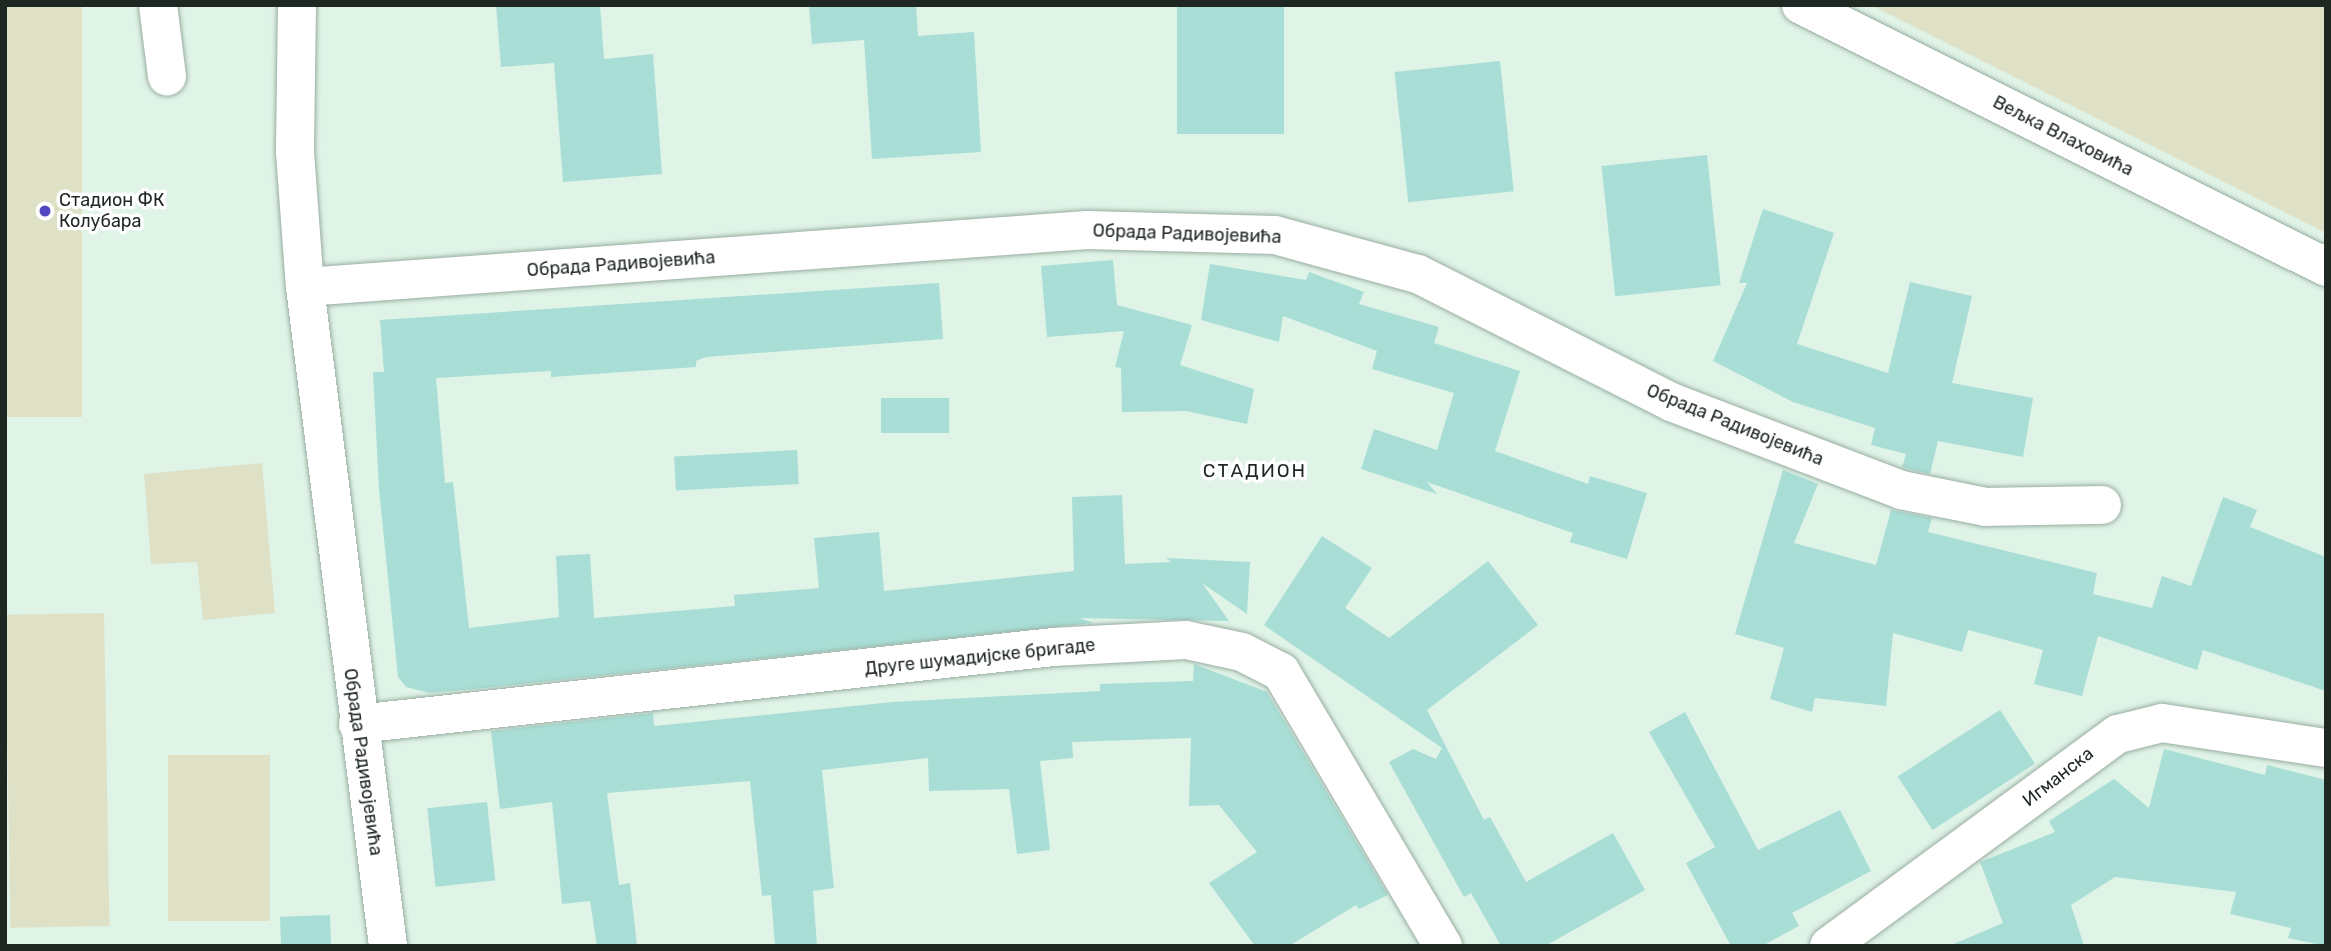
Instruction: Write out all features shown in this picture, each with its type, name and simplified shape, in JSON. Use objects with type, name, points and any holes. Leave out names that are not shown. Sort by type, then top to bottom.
[{"type":"street","points":[[158,5],[167,76]]},
{"type":"street","name":"Обрада Радивојевића","points":[[297,5],[295,152],[304,287],[388,946]]},
{"type":"street","name":"Вељка Влаховића","points":[[1801,5],[2326,267]]},
{"type":"street","name":"Обрада Радивојевића","points":[[304,287],[1087,230],[1275,235],[1418,274],[1671,402],[1901,490],[1985,507],[2102,505]]},
{"type":"street","name":"Друге шумадијске бригаде","points":[[358,724],[1053,648],[1186,640],[1242,652],[1282,671],[1443,946]]},
{"type":"street","name":"Игманска","points":[[1829,946],[1988,833],[2071,763],[2118,734],[2162,723],[2326,748]]},
{"type":"green space","name":"Стадион ФК Колубара","points":[[5,5],[82,5],[82,417],[5,417]]},
{"type":"green space","points":[[1871,5],[2326,5],[2326,233]]},
{"type":"green space","points":[[262,463],[275,613],[203,620],[197,562],[151,564],[144,474]]},
{"type":"green space","points":[[104,613],[109,926],[10,928],[5,615]]},
{"type":"green space","points":[[168,755],[270,755],[270,921],[168,921]]},
{"type":"building","points":[[496,5],[600,5],[604,59],[653,54],[662,174],[563,182],[554,63],[501,67]]},
{"type":"building","points":[[809,5],[916,5],[918,36],[974,32],[981,152],[872,159],[864,40],[812,44]]},
{"type":"building","points":[[1177,5],[1284,5],[1284,134],[1177,134]]},
{"type":"building","points":[[1500,61],[1514,191],[1408,202],[1395,72]]},
{"type":"building","points":[[1707,155],[1721,285],[1615,296],[1602,166]]},
{"type":"building","points":[[1763,209],[1834,233],[1797,344],[1888,373],[1910,282],[1972,296],[1952,383],[2033,398],[2023,457],[1938,441],[1930,474],[1907,469],[1902,467],[1906,454],[1871,445],[1875,428],[1793,402],[1713,361],[1747,283],[1739,283]]},
{"type":"building","points":[[1113,260],[1117,305],[1192,325],[1180,365],[1254,389],[1247,424],[1186,411],[1122,412],[1121,368],[1115,367],[1124,331],[1047,337],[1041,266]]},
{"type":"building","points":[[1210,264],[1306,280],[1309,272],[1364,292],[1359,304],[1439,327],[1434,343],[1520,371],[1495,451],[1588,484],[1590,476],[1647,493],[1627,559],[1570,542],[1573,533],[1427,482],[1437,494],[1361,469],[1374,429],[1437,450],[1454,393],[1372,369],[1377,351],[1283,316],[1279,342],[1201,320]]},
{"type":"building","points":[[939,283],[943,339],[706,357],[696,361],[696,367],[551,377],[551,371],[436,378],[445,483],[453,482],[469,628],[559,617],[556,556],[590,554],[594,618],[735,606],[734,595],[819,588],[814,538],[879,532],[884,591],[1074,571],[1072,497],[1122,495],[1125,564],[1171,562],[1166,558],[1250,562],[1247,614],[1202,583],[1229,621],[1080,618],[1093,623],[429,693],[406,687],[398,677],[379,489],[373,372],[384,372],[380,320]]},
{"type":"building","points":[[881,398],[949,398],[949,433],[881,433]]},
{"type":"building","points":[[797,450],[799,484],[676,490],[674,456]]},
{"type":"building","points":[[1783,470],[1818,484],[1794,543],[1876,565],[1891,510],[1932,518],[1928,532],[2097,573],[2093,594],[2152,608],[2162,576],[2191,586],[2223,497],[2257,510],[2250,527],[2326,557],[2326,691],[2203,650],[2197,670],[2098,636],[2082,696],[2034,684],[2043,650],[1968,630],[1962,652],[1893,633],[1886,706],[1815,698],[1812,712],[1770,699],[1784,648],[1735,634]]},
{"type":"building","points":[[1322,536],[1372,568],[1345,608],[1389,638],[1488,561],[1538,625],[1427,710],[1484,820],[1490,817],[1526,882],[1613,833],[1645,890],[1545,946],[1501,946],[1471,893],[1464,897],[1389,762],[1413,749],[1436,759],[1442,748],[1264,625]]},
{"type":"building","points":[[1194,664],[1267,692],[1388,895],[1359,909],[1356,905],[1289,946],[1255,946],[1209,883],[1257,852],[1219,805],[1189,806],[1191,738],[1072,742],[1073,758],[1040,761],[1050,850],[1017,854],[1009,789],[929,791],[928,758],[822,770],[834,888],[813,891],[817,946],[775,946],[771,895],[762,896],[750,781],[607,793],[619,885],[630,883],[637,946],[597,946],[590,901],[562,904],[552,802],[500,809],[491,731],[653,713],[654,726],[893,702],[1100,691],[1100,684],[1193,681]]},
{"type":"building","points":[[2000,710],[2035,764],[1933,830],[1898,776]]},
{"type":"building","points":[[1685,712],[1758,850],[1840,810],[1871,871],[1792,913],[1799,926],[1762,946],[1731,946],[1686,863],[1715,847],[1649,732]]},
{"type":"building","points":[[2164,749],[2265,775],[2267,765],[2326,780],[2326,946],[2288,938],[2291,928],[2230,914],[2236,892],[2115,877],[2071,905],[2084,946],[1949,946],[2003,923],[1980,862],[2055,832],[2049,821],[2114,779],[2149,808]]},
{"type":"building","points":[[487,802],[495,881],[436,887],[427,808]]},
{"type":"building","points":[[330,915],[331,946],[281,946],[280,917]]},
{"type":"place","name":"Стадион ФК Колубара","points":[[45,211]]},
{"type":"district","name":"СТАДИОН","points":[[1255,471]]}]
